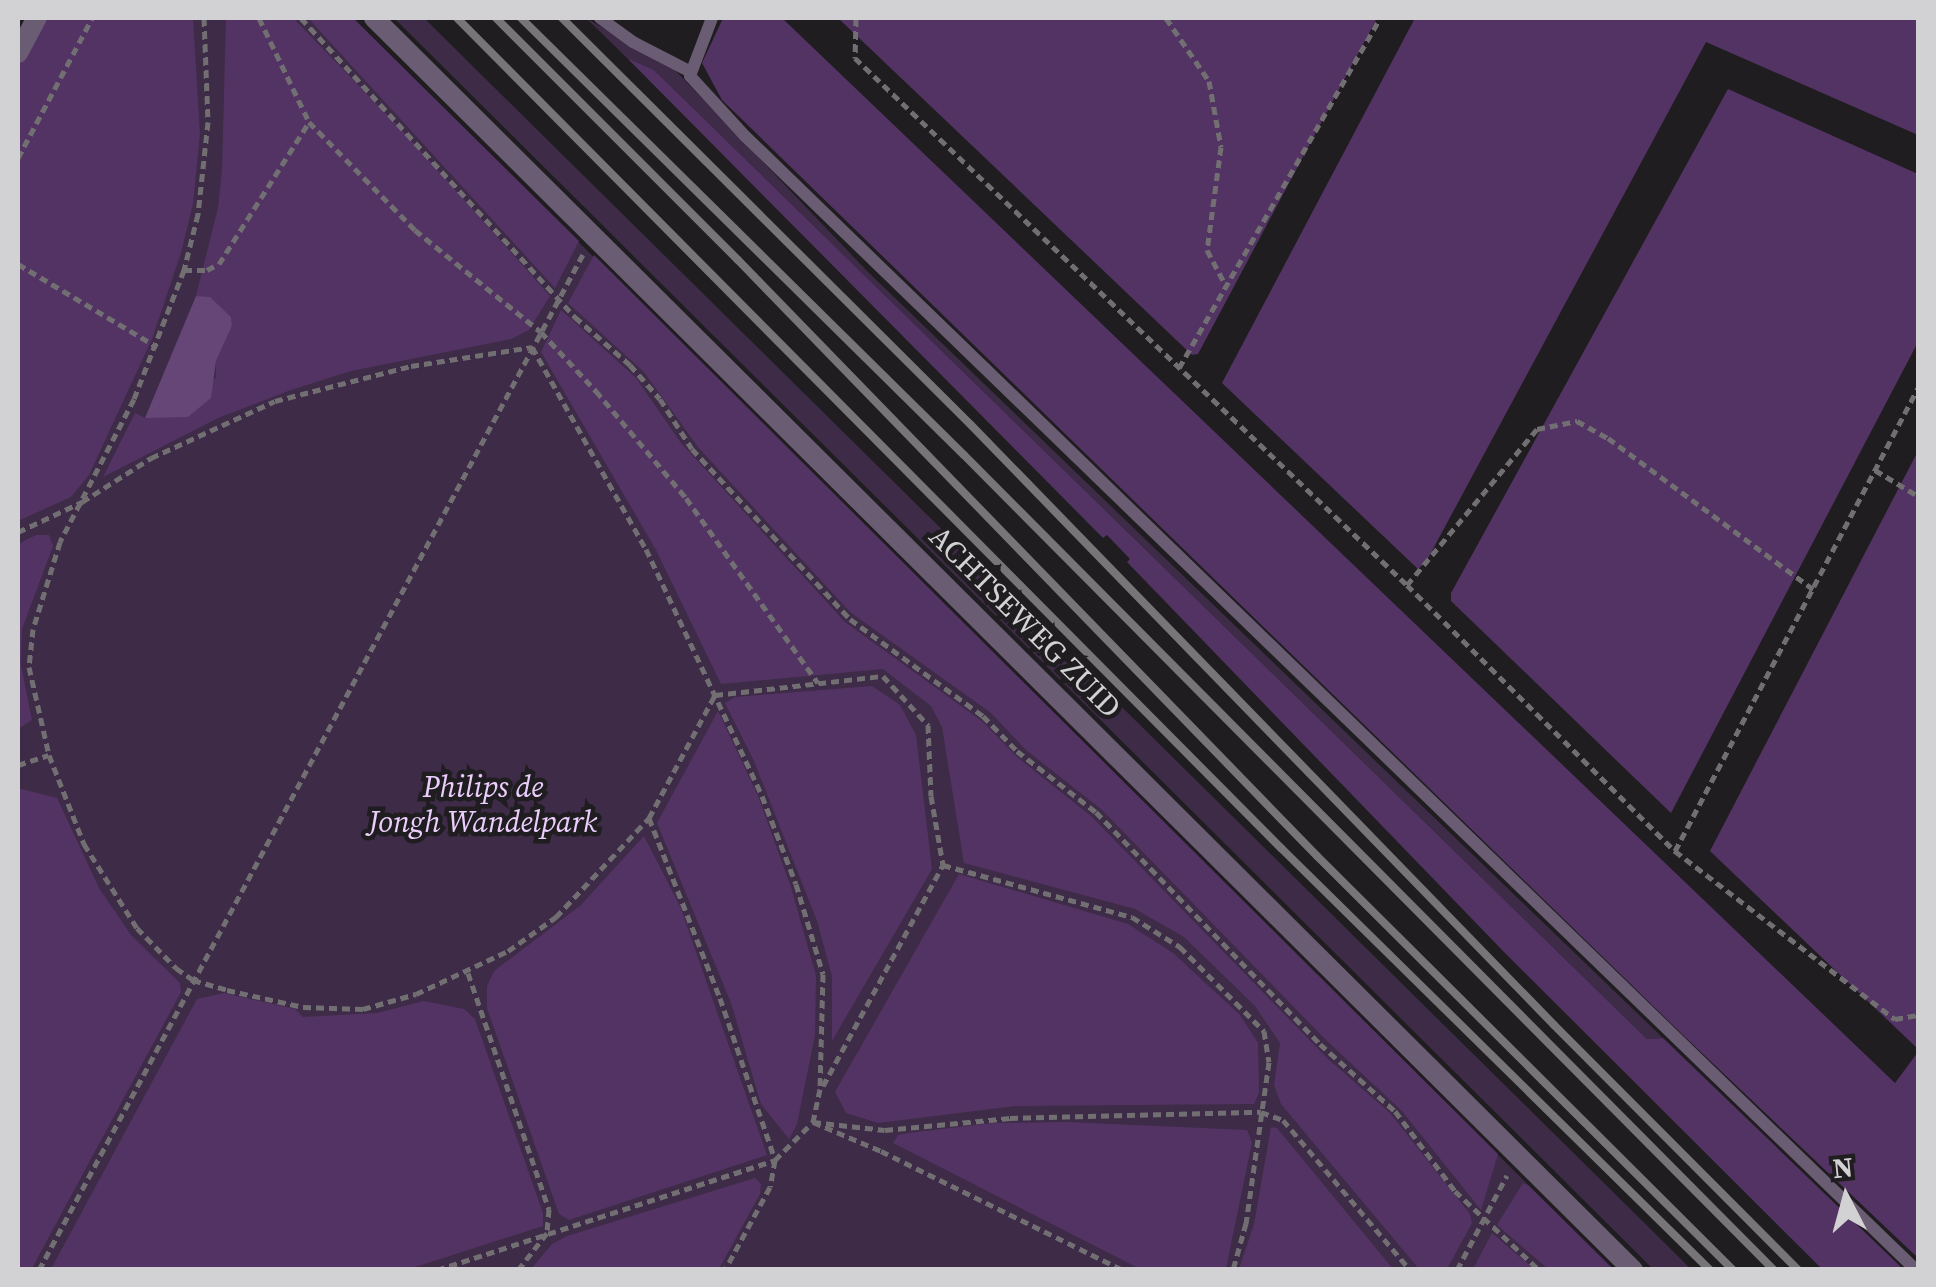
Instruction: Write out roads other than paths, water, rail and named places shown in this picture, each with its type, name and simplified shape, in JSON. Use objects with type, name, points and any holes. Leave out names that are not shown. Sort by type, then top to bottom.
[{"type":"street","points":[[18,53],[36,18]]},
{"type":"street","name":"ACHTSEWEG ZUID","points":[[374,18],[1633,1270]]},
{"type":"lane","points":[[600,18],[633,42],[691,72],[718,108],[875,266],[1916,1270]]},
{"type":"lane","points":[[691,72],[712,18]]},
{"type":"railway","points":[[457,18],[1281,848],[1710,1270]]},
{"type":"railway","points":[[496,18],[738,260],[1317,856],[1733,1270]]},
{"type":"railway","points":[[521,18],[964,455],[1774,1270]]},
{"type":"railway","points":[[562,18],[971,425],[1554,1025],[1798,1270]]},
{"type":"park label","name":"Philips de Jongh Wandelpark","points":[[483,804]]}]
